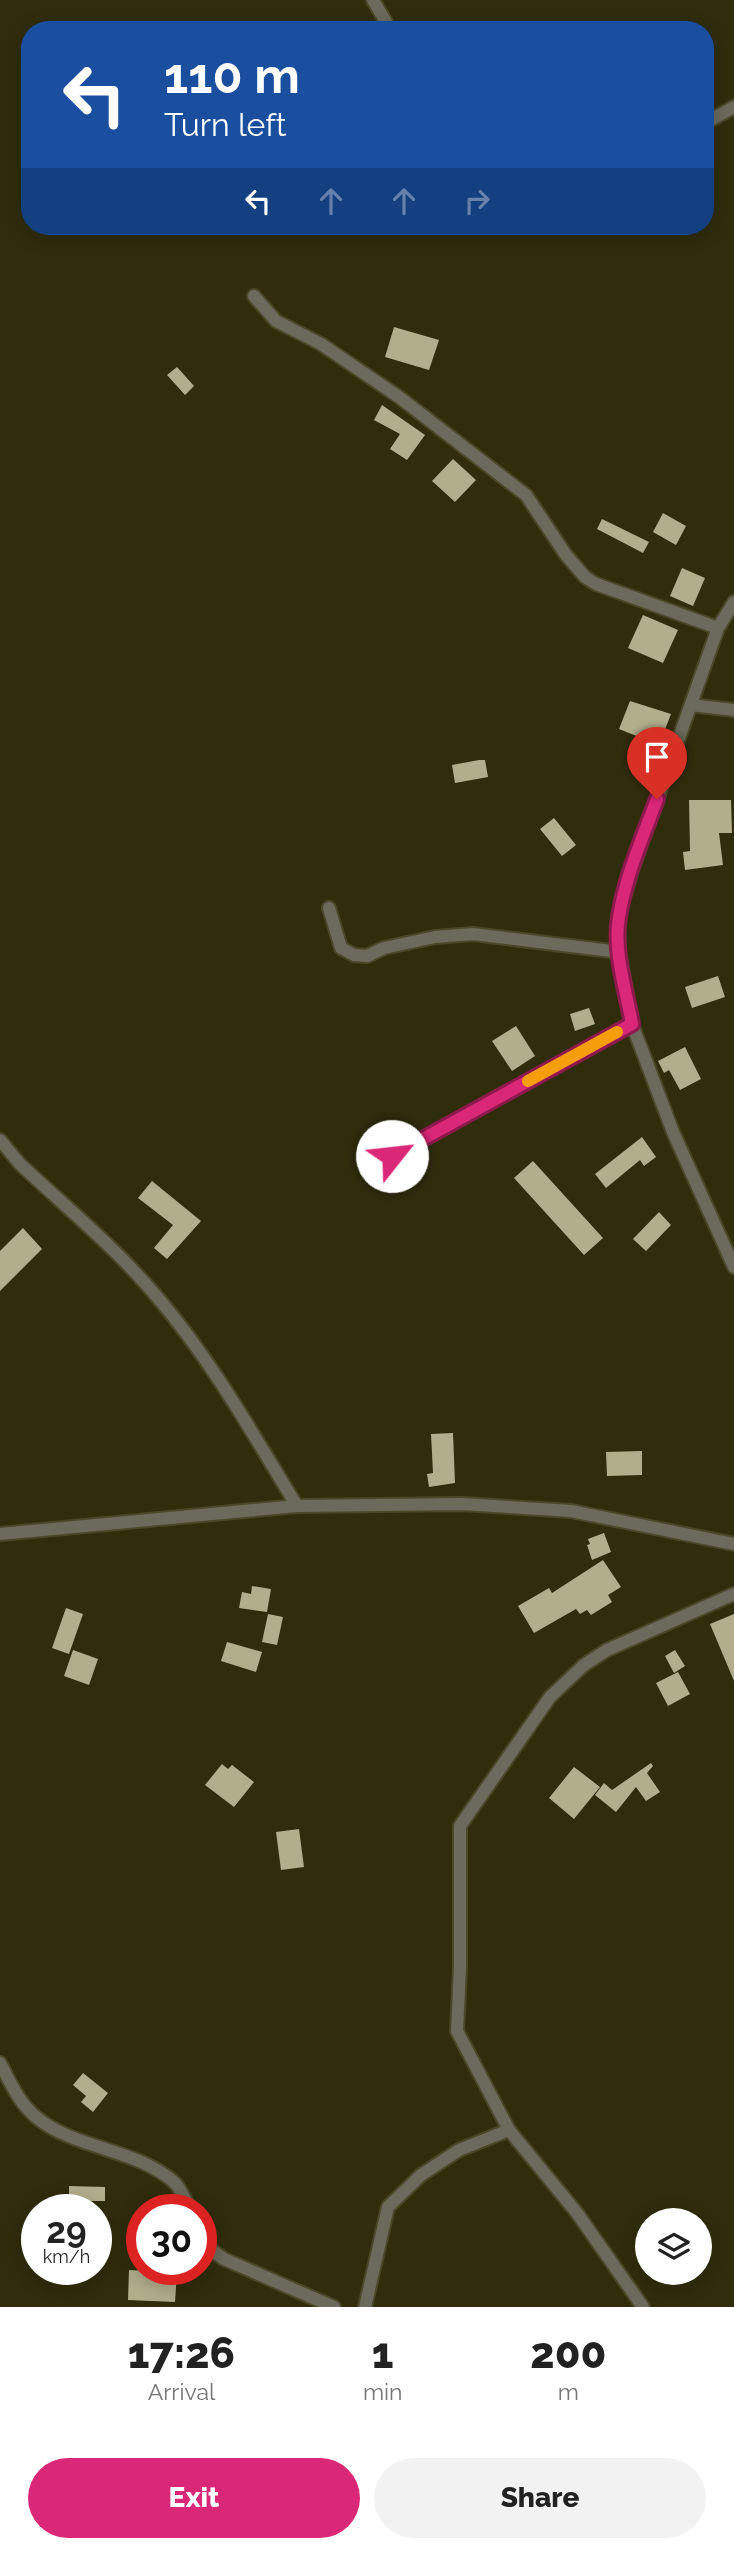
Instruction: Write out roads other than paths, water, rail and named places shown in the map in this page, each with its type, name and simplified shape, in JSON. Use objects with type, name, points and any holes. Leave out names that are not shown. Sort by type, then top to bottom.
[{"type":"street","points":[[373,0],[385,21]]},
{"type":"street","points":[[714,118],[734,107]]},
{"type":"street","points":[[254,296],[275,321],[321,344],[399,397],[526,495],[566,555],[596,584],[718,628]]},
{"type":"street","points":[[734,602],[718,628],[632,870],[618,918],[619,952],[632,1024],[673,1132],[734,1267]]},
{"type":"street","points":[[691,705],[734,710]]},
{"type":"street","points":[[328,908],[341,948],[354,955],[368,956],[384,948],[435,937],[473,933],[619,952]]},
{"type":"street","points":[[392,1156],[632,1024]]},
{"type":"street","points":[[0,1140],[20,1164],[157,1296],[185,1332],[247,1424],[297,1506]]},
{"type":"street","points":[[0,1534],[297,1506],[463,1504],[571,1511],[734,1544]]},
{"type":"street","points":[[643,2307],[577,2213],[509,2130],[457,2031],[460,1826],[550,1697],[584,1665],[607,1650],[734,1594]]},
{"type":"street","points":[[0,2063],[21,2102],[36,2118],[55,2130],[125,2155],[158,2172],[176,2184],[182,2194]]},
{"type":"street","points":[[365,2307],[388,2207],[421,2175],[459,2150],[509,2130]]},
{"type":"street","points":[[217,2254],[334,2307]]}]
